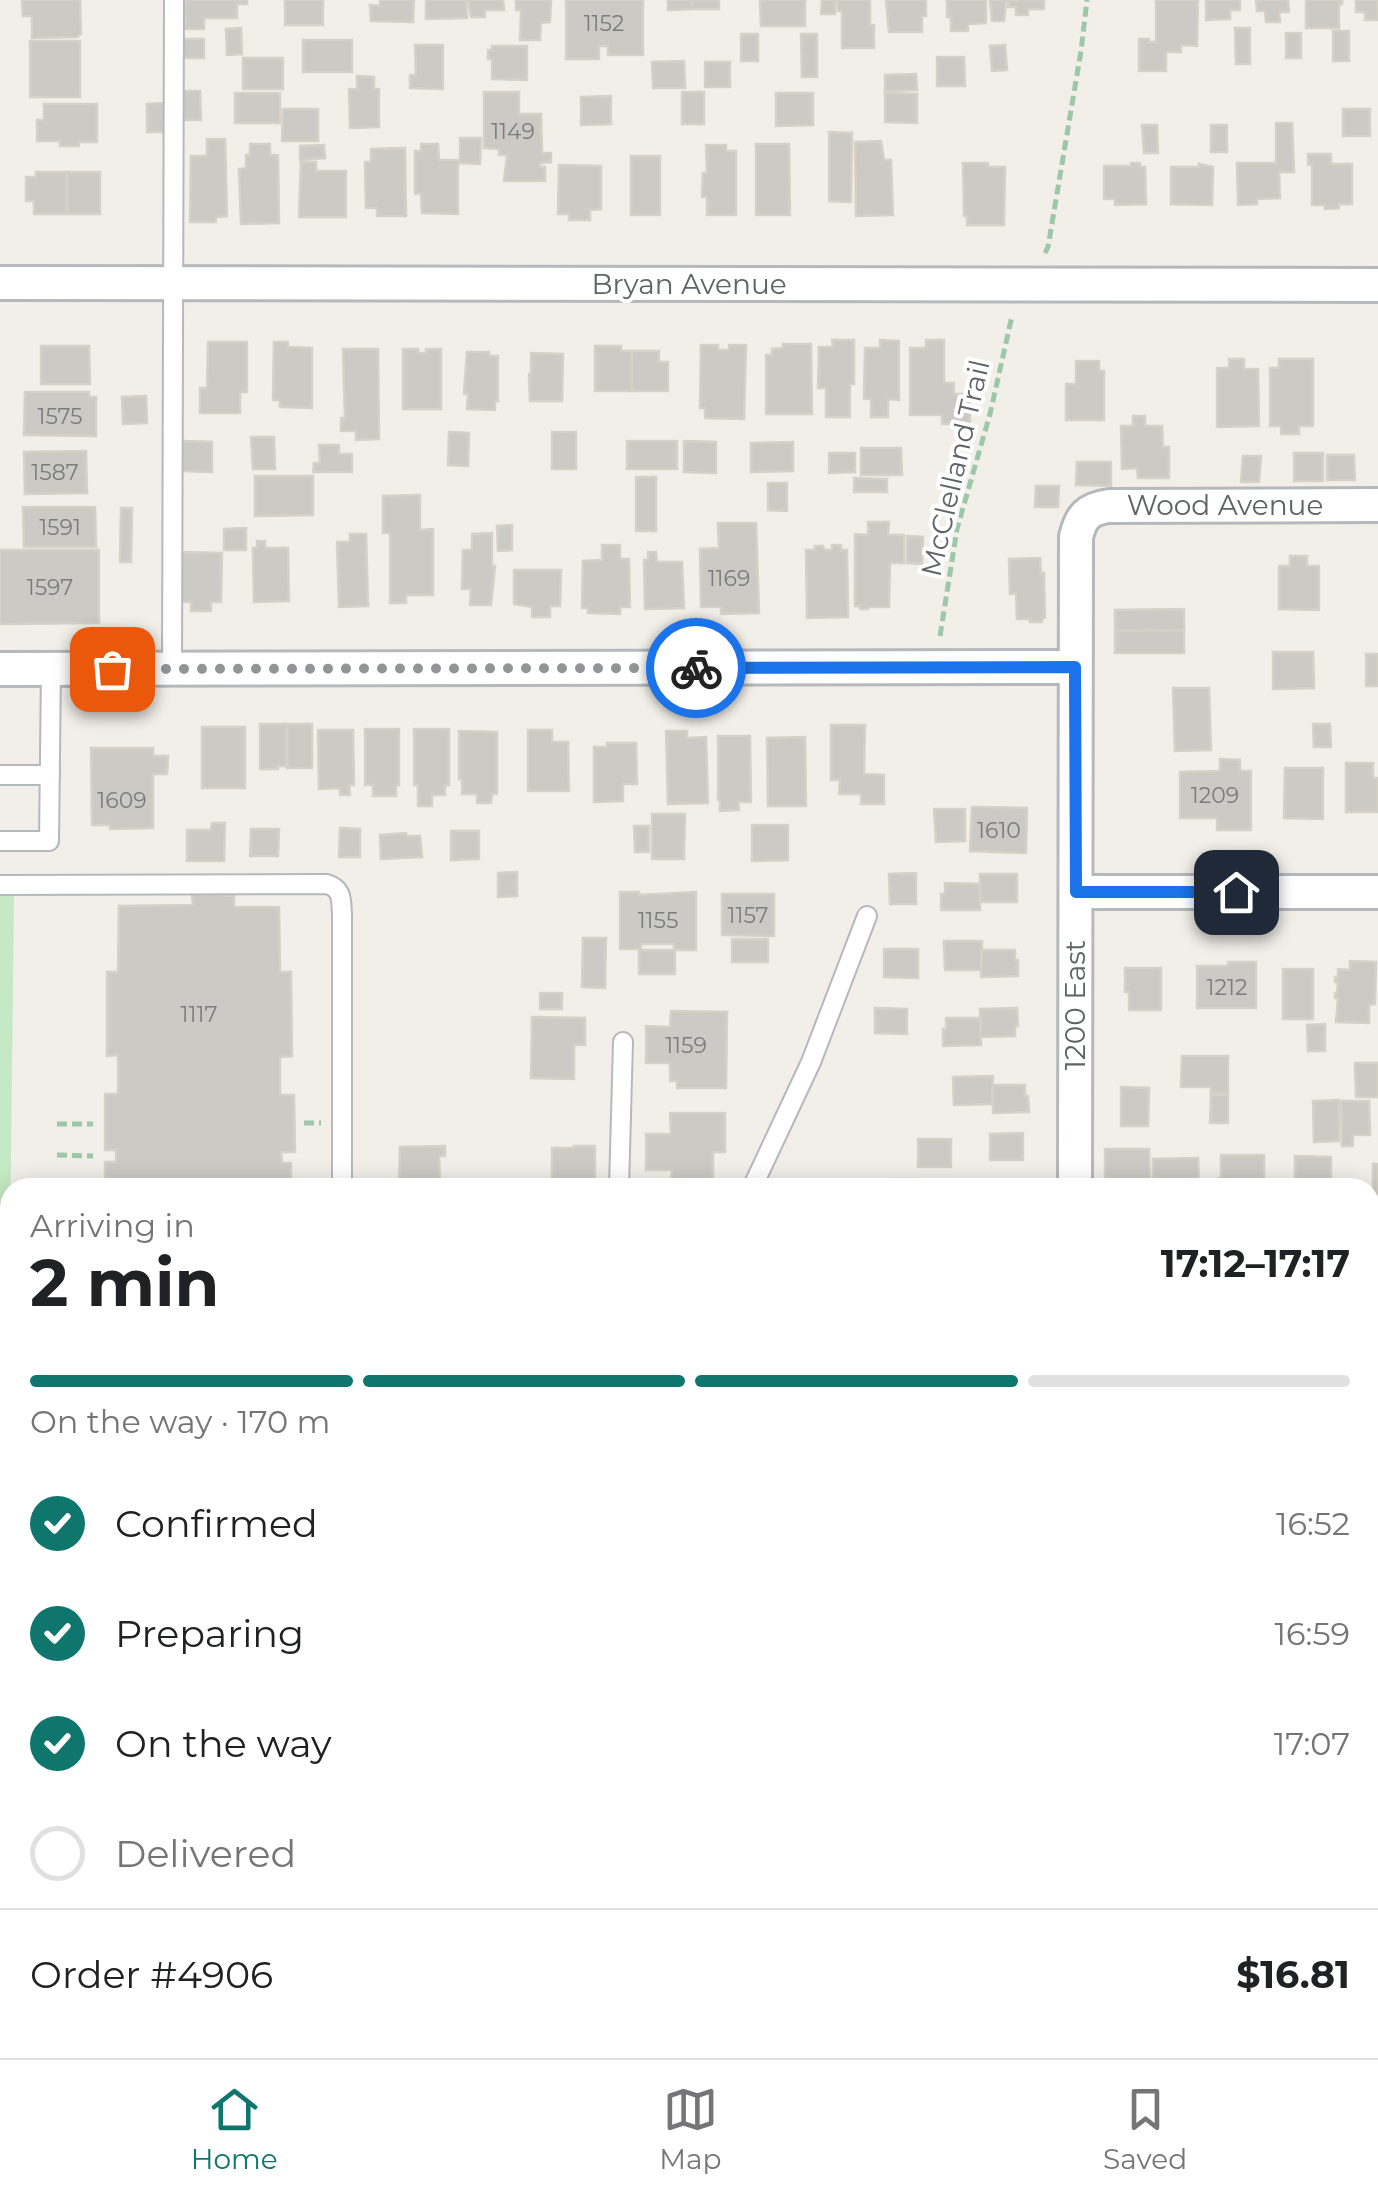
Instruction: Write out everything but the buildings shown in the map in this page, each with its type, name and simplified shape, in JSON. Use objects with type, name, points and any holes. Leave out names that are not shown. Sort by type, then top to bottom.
[{"type":"street","name":"Bryan Avenue","points":[[0,284],[1378,285]]},
{"type":"street","name":"Wood Avenue","points":[[1080,523],[1084,514],[1109,506],[1378,505]]},
{"type":"street","name":"1200 East","points":[[1075,1178],[1075,667],[1076,537],[1080,523]]},
{"type":"street","points":[[0,670],[1075,667]]},
{"type":"street","points":[[1076,892],[1378,892]]},
{"type":"lane","points":[[172,669],[174,0]]},
{"type":"lane","points":[[0,840],[49,841],[51,669]]},
{"type":"lane","points":[[0,775],[50,775]]},
{"type":"lane","points":[[0,886],[335,887],[341,895],[342,915],[342,1178]]},
{"type":"lane","points":[[757,1178],[811,1062],[867,916]]},
{"type":"lane","points":[[619,1178],[623,1042]]},
{"type":"path","points":[[1043,256],[1048,247],[1087,0]]},
{"type":"path","name":"McClelland Trail","points":[[941,631],[957,528],[990,414],[1012,315]]},
{"type":"path","points":[[57,1124],[93,1124]]},
{"type":"path","points":[[57,1156],[93,1156]]},
{"type":"green space","points":[[0,895],[14,895],[11,1178],[0,1178]]},
{"type":"way so far","points":[[112,669],[696,668]]},
{"type":"route","points":[[696,668],[1075,667],[1076,892],[1236,892]]}]
